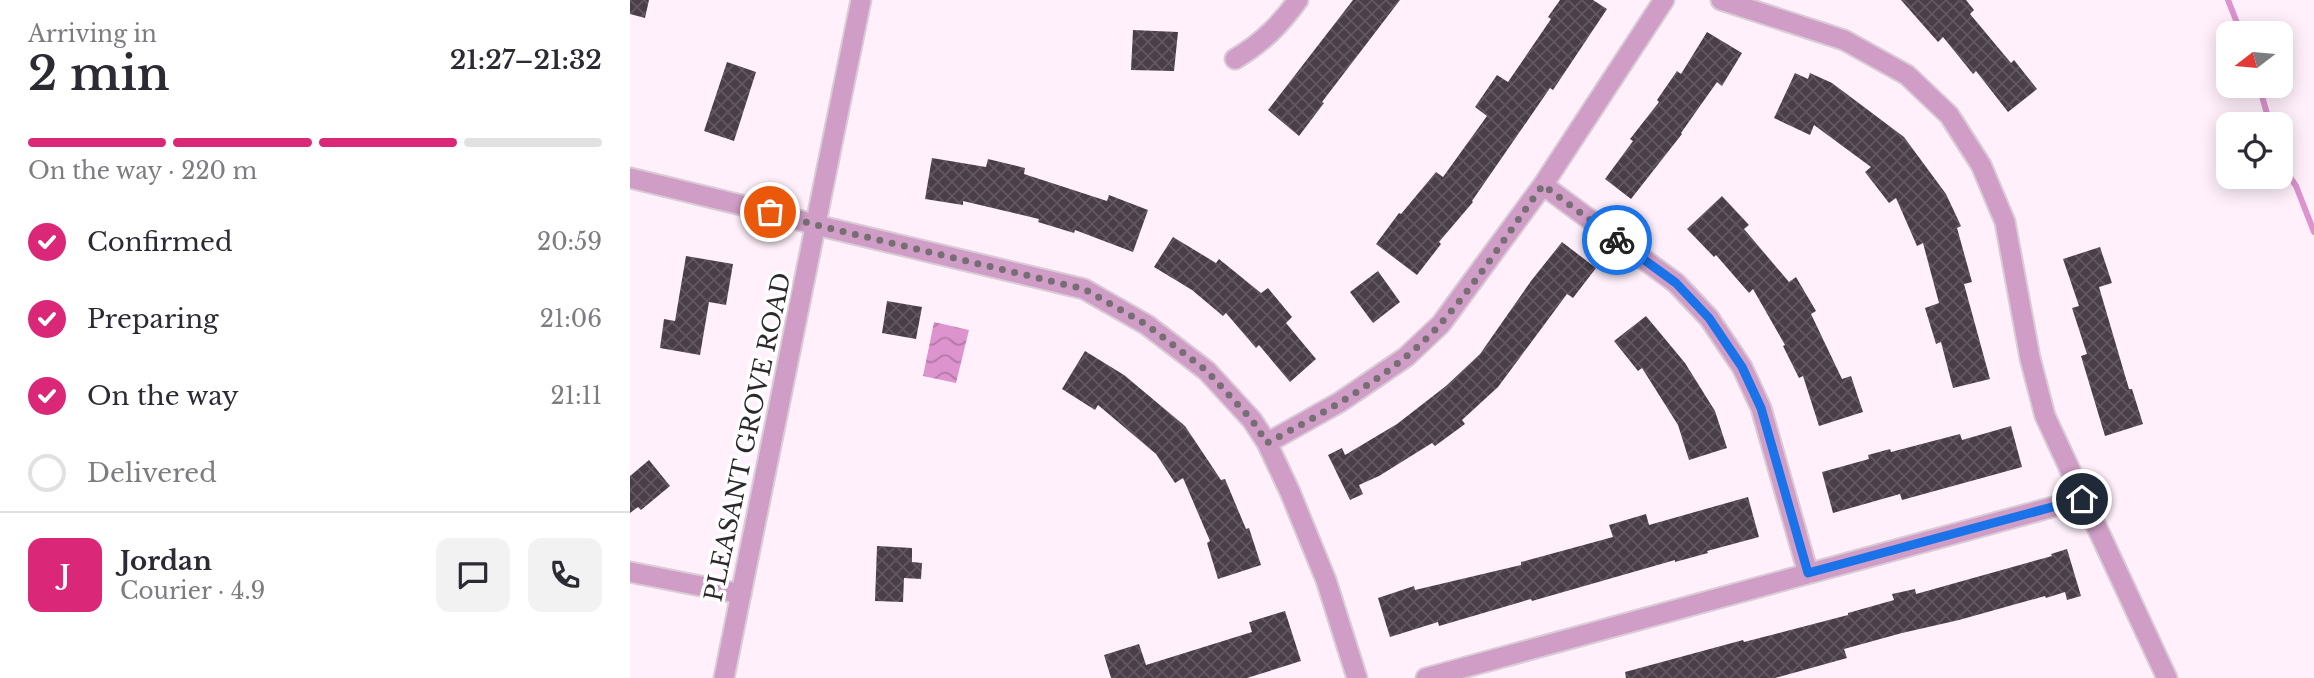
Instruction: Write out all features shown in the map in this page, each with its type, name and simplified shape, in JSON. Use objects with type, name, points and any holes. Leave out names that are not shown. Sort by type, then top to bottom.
[{"type":"street","name":"PLEASANT GROVE ROAD","points":[[724,678],[861,0]]},
{"type":"street","points":[[1235,58],[1269,36],[1298,0]]},
{"type":"street","points":[[1267,443],[1340,402],[1406,357],[1441,324],[1543,185],[1664,0]]},
{"type":"street","points":[[1721,0],[1844,40],[1907,75],[1949,116],[1981,164],[2006,222],[2029,358],[2045,416],[2167,678]]},
{"type":"street","points":[[630,178],[1084,289],[1147,325],[1207,371],[1252,420],[1267,443],[1326,580],[1357,678]]},
{"type":"street","points":[[1543,185],[1676,283],[1709,318],[1742,367],[1761,408],[1808,573]]},
{"type":"street","points":[[1426,678],[2082,499]]},
{"type":"street","points":[[630,572],[741,594]]},
{"type":"water","points":[[934,322],[969,330],[956,383],[923,376]]},
{"type":"building","points":[[630,0],[649,0],[645,18],[630,14]]},
{"type":"building","points":[[1353,0],[1400,0],[1299,136],[1268,110]]},
{"type":"building","points":[[1560,0],[1593,0],[1607,9],[1473,202],[1439,242],[1441,244],[1417,275],[1376,244],[1399,213],[1401,214],[1436,172],[1443,177],[1487,116],[1475,107],[1497,75],[1508,82],[1551,19],[1548,17]]},
{"type":"building","points":[[1901,0],[1966,0],[1974,10],[1970,14],[2011,63],[2014,60],[2037,89],[2008,112],[1976,71],[1973,74],[1943,37],[1938,42]]},
{"type":"building","points":[[1133,30],[1178,32],[1174,71],[1131,70]]},
{"type":"building","points":[[1707,32],[1742,53],[1722,86],[1717,82],[1682,134],[1631,199],[1605,179],[1633,141],[1630,139],[1659,102],[1657,100],[1677,71],[1681,74]]},
{"type":"building","points":[[727,62],[756,72],[734,141],[704,131]]},
{"type":"building","points":[[1795,73],[1808,79],[1810,73],[1832,83],[1904,137],[1946,194],[1961,226],[1957,228],[1972,282],[1964,284],[1990,379],[1953,388],[1941,342],[1936,344],[1925,308],[1939,303],[1923,243],[1917,246],[1896,198],[1889,203],[1865,172],[1871,167],[1814,125],[1810,135],[1774,118]]},
{"type":"building","points":[[932,158],[986,167],[988,159],[1025,168],[1024,174],[1107,201],[1109,195],[1148,210],[1133,252],[1075,230],[1074,233],[1038,222],[1039,219],[963,201],[963,205],[925,199]]},
{"type":"building","points":[[1722,196],[1749,225],[1744,229],[1789,282],[1796,277],[1816,311],[1811,314],[1842,379],[1851,376],[1863,412],[1819,426],[1803,376],[1799,378],[1783,346],[1785,345],[1753,289],[1749,293],[1716,255],[1714,257],[1687,229]]},
{"type":"building","points":[[1173,237],[1216,263],[1219,259],[1261,293],[1268,288],[1292,317],[1286,323],[1316,359],[1290,382],[1259,345],[1256,348],[1226,313],[1223,316],[1192,290],[1154,267]]},
{"type":"building","points":[[1562,242],[1596,268],[1573,298],[1567,294],[1498,387],[1462,420],[1465,424],[1435,446],[1432,443],[1379,476],[1359,485],[1363,494],[1350,500],[1328,455],[1342,448],[1345,455],[1397,424],[1446,386],[1480,354]]},
{"type":"building","points":[[2100,247],[2112,283],[2099,287],[2129,389],[2132,389],[2143,424],[2105,436],[2081,356],[2087,354],[2072,308],[2079,306],[2063,259]]},
{"type":"building","points":[[686,256],[733,264],[726,305],[709,302],[700,355],[660,348],[664,319],[675,321]]},
{"type":"building","points":[[1378,271],[1400,302],[1373,323],[1350,292]]},
{"type":"building","points":[[887,301],[922,307],[916,339],[882,333]]},
{"type":"building","points":[[1646,316],[1685,363],[1715,411],[1727,448],[1689,460],[1678,425],[1642,368],[1638,371],[1614,341]]},
{"type":"building","points":[[1085,351],[1124,375],[1185,426],[1221,480],[1225,479],[1246,529],[1249,528],[1261,565],[1218,579],[1207,543],[1210,541],[1183,478],[1175,483],[1156,454],[1098,405],[1095,410],[1062,389]]},
{"type":"building","points":[[2011,426],[2022,467],[1902,500],[1900,494],[1833,513],[1822,472],[1869,459],[1868,455],[1890,449],[1891,452],[1960,434],[1962,440]]},
{"type":"building","points":[[649,460],[670,486],[641,510],[638,507],[630,513],[630,476]]},
{"type":"building","points":[[1748,497],[1759,537],[1532,601],[1531,599],[1439,626],[1438,622],[1390,637],[1378,598],[1414,586],[1415,590],[1521,565],[1521,562],[1613,537],[1609,525],[1646,514],[1649,525]]},
{"type":"building","points":[[877,546],[912,548],[912,562],[922,563],[921,579],[904,578],[903,602],[875,601]]},
{"type":"building","points":[[2067,549],[2081,596],[2067,600],[2065,592],[2046,598],[2045,596],[1902,633],[1844,649],[1847,658],[1775,678],[1626,678],[1625,672],[1848,615],[1894,600],[1892,594],[1915,589],[1916,594],[2052,556],[2051,554]]},
{"type":"building","points":[[1285,611],[1301,661],[1247,678],[1111,678],[1104,655],[1139,644],[1146,665],[1252,632],[1249,622]]},
{"type":"waterway","points":[[2228,0],[2236,21]]},
{"type":"waterway","points":[[2262,98],[2267,112]]},
{"type":"waterway","points":[[2293,182],[2314,232]]},
{"type":"way so far","points":[[770,212],[1084,289],[1147,325],[1207,371],[1252,420],[1267,443],[1340,402],[1406,357],[1441,324],[1543,185],[1617,240]]},
{"type":"route","points":[[1617,240],[1676,283],[1709,318],[1742,367],[1761,408],[1808,573],[2082,499]]}]
